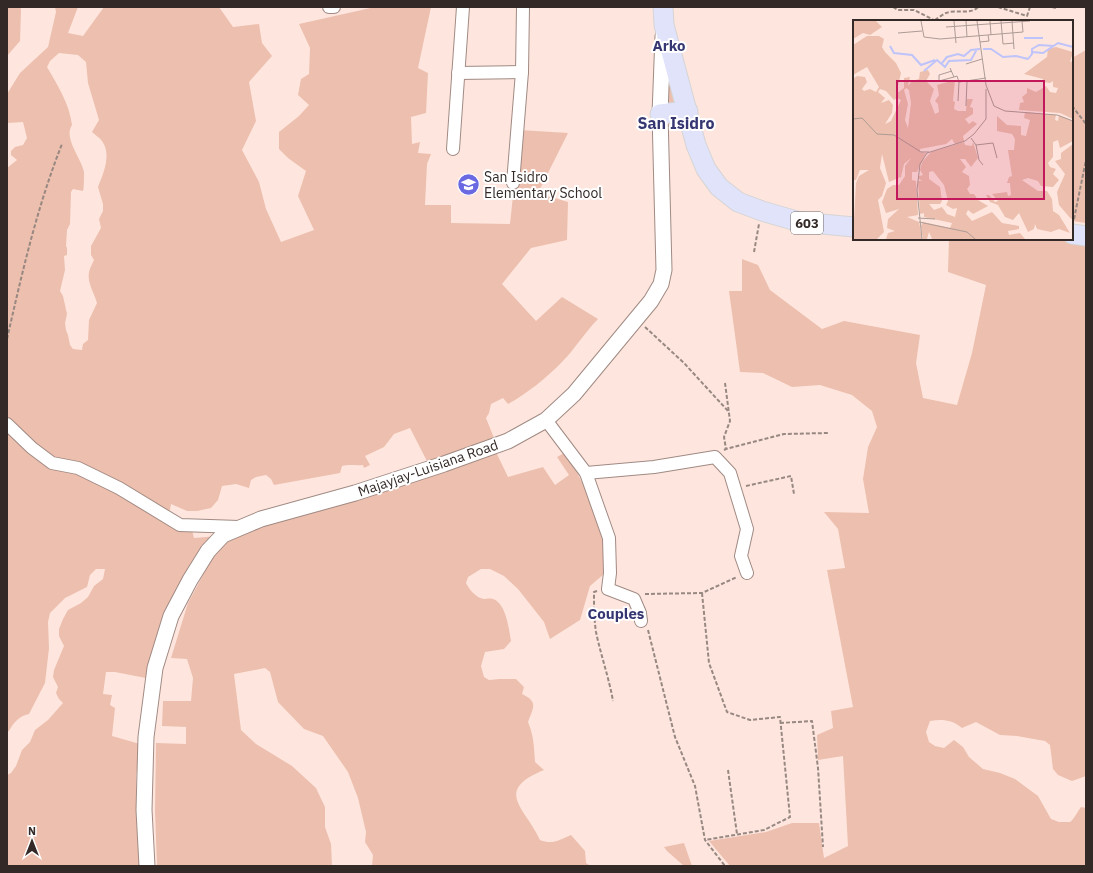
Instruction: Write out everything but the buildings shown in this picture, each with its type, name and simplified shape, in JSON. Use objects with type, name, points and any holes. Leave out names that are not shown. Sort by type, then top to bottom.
[{"type":"main road","name":"603","points":[[663,16],[696,145],[706,170],[719,187],[738,202],[762,211],[800,222],[853,227]]},
{"type":"main road","points":[[660,114],[688,111]]},
{"type":"main road","points":[[1073,227],[1086,236]]},
{"type":"street","points":[[329,7],[334,7]]},
{"type":"street","points":[[453,149],[463,7]]},
{"type":"street","points":[[513,183],[522,72],[523,7]]},
{"type":"street","name":"Majayjay-Luisiana Road","points":[[147,866],[144,810],[146,737],[154,668],[171,616],[190,580],[208,551],[223,535],[261,519],[355,493],[444,464],[508,441],[546,420],[574,394],[651,301],[661,284],[664,270],[660,114],[663,16]]},
{"type":"street","points":[[458,74],[522,72]]},
{"type":"street","points":[[546,420],[586,473],[609,538],[610,573],[608,590],[634,599],[640,613],[641,621]]},
{"type":"street","points":[[7,424],[32,448],[52,463],[78,468],[112,485],[180,525],[242,527]]},
{"type":"street","points":[[586,473],[654,467],[715,457],[730,473],[747,529],[741,556],[747,573]]},
{"type":"path","points":[[893,7],[898,10],[914,10],[935,20],[946,13],[976,10],[978,7]]},
{"type":"path","points":[[998,7],[1028,16],[1030,7]]},
{"type":"path","points":[[1052,7],[1056,8]]},
{"type":"path","points":[[1073,107],[1086,124]]},
{"type":"path","points":[[7,339],[23,270],[47,186],[62,144]]},
{"type":"path","points":[[1073,227],[1086,160]]},
{"type":"path","points":[[754,252],[762,211]]},
{"type":"path","points":[[637,319],[684,363],[728,410]]},
{"type":"path","points":[[725,383],[730,421],[724,437],[726,449]]},
{"type":"path","points":[[715,457],[726,449],[784,434],[828,433]]},
{"type":"path","points":[[735,488],[791,476],[794,494]]},
{"type":"path","points":[[634,599],[638,594],[702,594],[747,573]]},
{"type":"path","points":[[608,590],[594,592],[594,615],[596,631],[613,701]]},
{"type":"path","points":[[702,594],[709,663],[727,712],[750,720],[780,717],[790,817],[764,830],[705,840]]},
{"type":"path","points":[[641,621],[646,621],[676,737],[695,786],[705,840],[725,866]]},
{"type":"path","points":[[780,723],[812,721],[818,768],[823,847]]},
{"type":"path","points":[[728,770],[737,834]]},
{"type":"shaded area","points":[[7,7],[20,7],[21,9],[20,41],[7,56]]},
{"type":"shaded area","points":[[55,7],[78,7],[68,33],[83,36],[104,7],[219,7],[233,27],[259,24],[262,43],[272,56],[249,82],[256,121],[242,150],[259,182],[266,209],[281,242],[314,230],[298,196],[306,171],[288,158],[279,149],[279,132],[299,116],[309,105],[298,95],[301,79],[309,74],[310,48],[299,24],[375,7],[431,7],[418,68],[428,73],[426,113],[411,117],[412,144],[420,142],[418,153],[431,154],[427,164],[425,205],[451,205],[451,223],[510,224],[520,130],[568,133],[538,193],[568,202],[567,240],[531,248],[502,284],[536,321],[562,297],[598,319],[567,357],[550,374],[523,395],[508,404],[503,398],[491,404],[486,418],[496,443],[429,465],[410,428],[394,434],[384,447],[365,456],[370,465],[364,468],[363,465],[342,466],[340,473],[274,485],[271,479],[266,475],[256,477],[251,480],[249,488],[236,484],[222,486],[218,500],[211,508],[197,511],[187,511],[171,504],[168,522],[192,530],[194,538],[218,536],[204,553],[151,679],[115,672],[106,672],[103,694],[112,695],[110,705],[115,708],[112,736],[140,744],[136,776],[139,866],[7,866],[7,775],[11,773],[16,766],[22,750],[30,742],[35,730],[48,720],[63,703],[56,693],[58,687],[53,677],[54,670],[64,646],[59,636],[59,629],[68,610],[81,603],[88,597],[94,586],[103,579],[105,569],[96,569],[90,575],[87,587],[65,598],[50,613],[48,622],[49,648],[45,683],[29,714],[22,716],[17,720],[7,732],[7,168],[17,160],[11,155],[11,151],[15,147],[23,145],[27,138],[23,122],[7,123],[7,94],[20,73],[48,47],[56,12]],"holes":[[[59,53],[78,55],[86,62],[88,83],[99,120],[92,132],[100,138],[105,146],[106,152],[106,164],[98,187],[103,204],[103,211],[99,219],[101,228],[91,246],[91,255],[94,260],[89,270],[90,284],[97,303],[89,320],[88,340],[83,344],[82,350],[73,349],[70,345],[65,323],[67,314],[63,296],[60,291],[65,270],[64,256],[67,255],[67,230],[70,224],[71,192],[73,189],[83,191],[84,172],[71,142],[71,117],[62,95],[47,67],[50,61]]]},
{"type":"shaded area","points":[[1086,50],[1086,223],[1073,221],[1073,57]]},
{"type":"shaded area","points":[[668,52],[682,104],[669,105]]},
{"type":"shaded area","points":[[1086,236],[1086,776],[1072,781],[1058,775],[1053,769],[1050,745],[1045,741],[1017,736],[1000,735],[976,722],[962,728],[955,723],[947,721],[930,721],[926,732],[929,742],[935,746],[944,748],[954,740],[963,747],[969,757],[983,769],[1000,773],[1015,779],[1038,796],[1051,819],[1059,822],[1070,822],[1081,807],[1086,808],[1086,866],[730,866],[709,841],[766,832],[792,823],[819,823],[824,858],[848,846],[843,756],[818,760],[817,735],[833,728],[831,711],[853,707],[827,570],[845,568],[838,529],[824,512],[869,513],[863,479],[868,447],[877,427],[872,411],[852,395],[820,385],[792,387],[763,373],[740,372],[729,291],[742,291],[742,259],[758,265],[770,290],[822,329],[844,321],[920,335],[916,363],[923,398],[957,405],[972,353],[986,285],[948,272],[949,240],[1073,240]]},
{"type":"shaded area","points":[[496,452],[508,477],[543,467],[555,485],[569,475],[557,457],[566,452],[583,484],[603,537],[604,574],[590,586],[580,620],[550,639],[544,622],[518,589],[504,576],[490,569],[481,569],[468,577],[466,583],[478,597],[497,601],[504,611],[509,630],[511,641],[504,649],[485,652],[481,666],[484,677],[489,680],[516,679],[524,687],[522,694],[533,703],[533,709],[528,722],[533,737],[535,762],[544,770],[520,785],[516,793],[517,800],[540,840],[552,842],[571,835],[585,851],[586,863],[591,866],[372,866],[373,855],[365,842],[366,832],[358,798],[348,772],[323,736],[304,729],[278,702],[270,672],[265,668],[234,674],[241,730],[256,744],[292,766],[316,788],[325,807],[325,827],[331,844],[332,866],[157,866],[155,811],[156,743],[186,744],[186,727],[162,726],[163,701],[191,701],[193,678],[187,659],[171,658],[188,603],[209,564],[223,544],[250,528]]},
{"type":"shaded area","points":[[684,843],[692,866],[684,866],[664,847]]},
{"type":"place","name":"San Isidro Elementary School","points":[[469,185]]},
{"type":"district","name":"Arko","points":[[669,45]]},
{"type":"district","name":"San Isidro","points":[[676,123]]},
{"type":"district","name":"Couples","points":[[616,613]]}]
